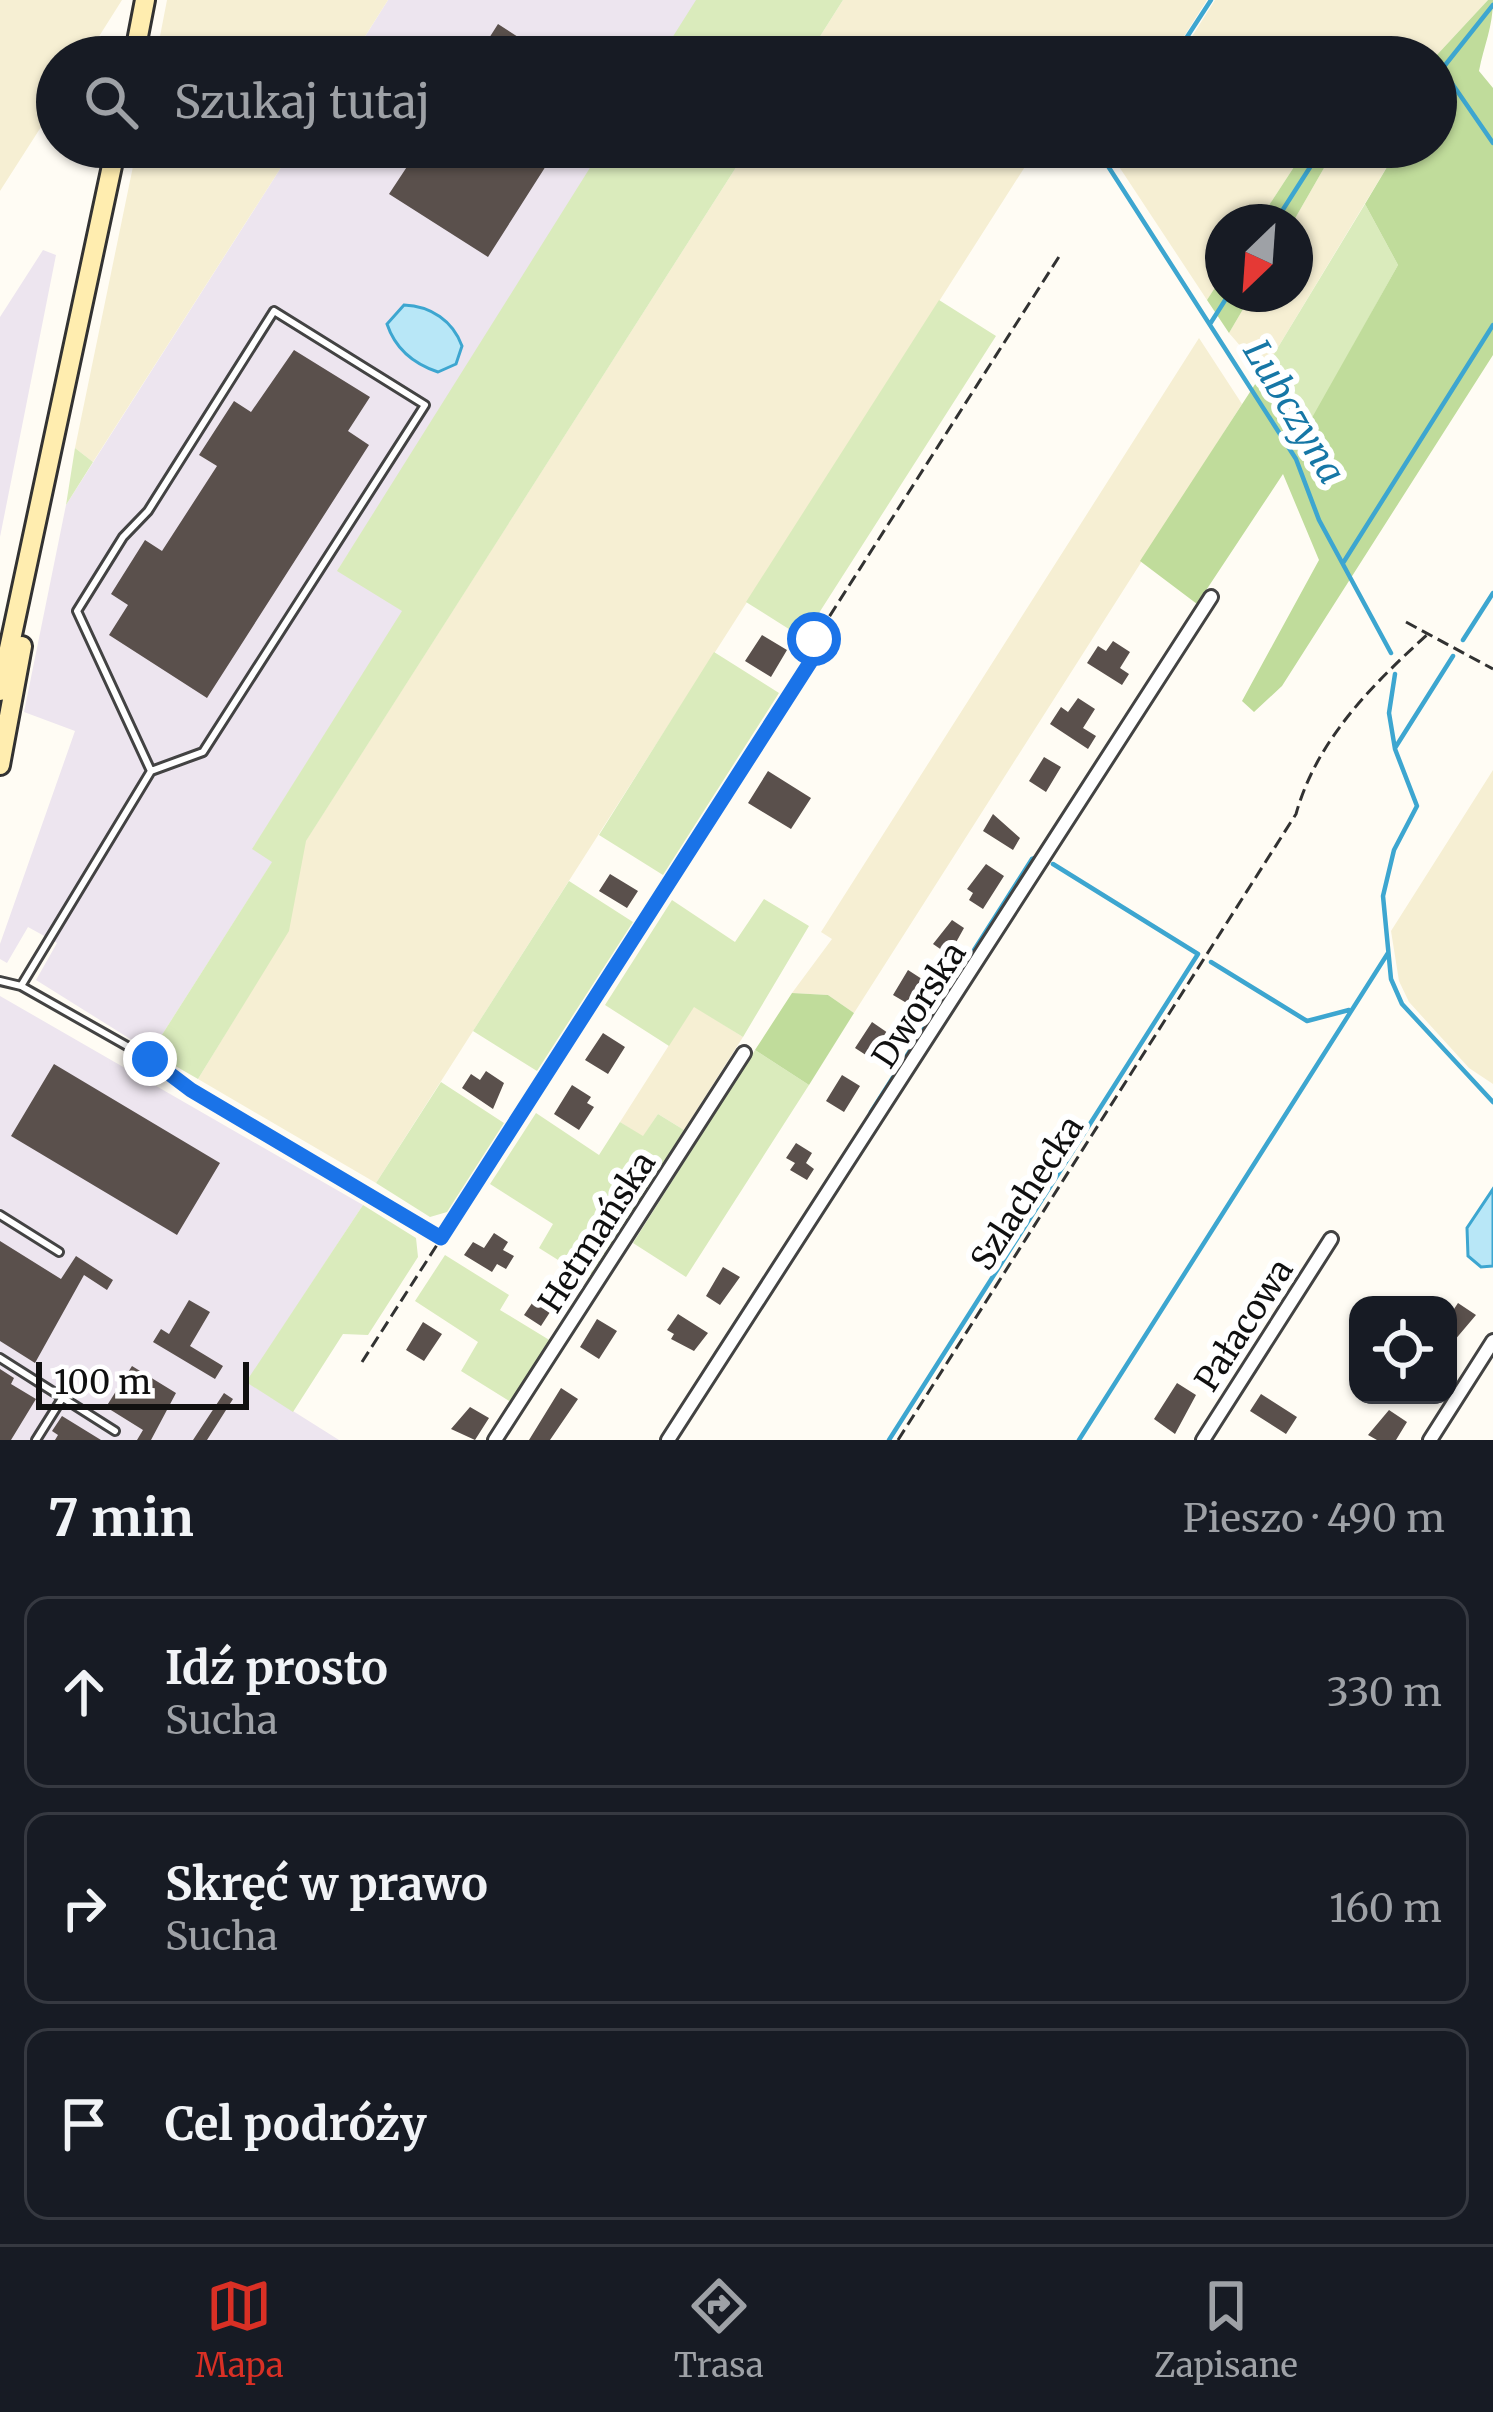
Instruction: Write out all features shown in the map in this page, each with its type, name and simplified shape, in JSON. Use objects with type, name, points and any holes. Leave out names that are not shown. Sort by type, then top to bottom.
[{"type":"main road","points":[[138,36],[145,0]]},
{"type":"main road","points":[[0,762],[44,504],[112,168]]},
{"type":"main road","points":[[0,691],[44,504]]},
{"type":"street","name":"Dworska","points":[[668,1440],[1211,597]]},
{"type":"street","name":"Hetmańska","points":[[495,1440],[744,1054]]},
{"type":"street","name":"Pałacowa","points":[[1203,1440],[1331,1239]]},
{"type":"street","points":[[1430,1440],[1493,1341]]},
{"type":"lane","points":[[21,986],[151,771],[202,752],[425,405],[274,311],[148,511],[123,537],[76,611],[151,771]]},
{"type":"lane","points":[[0,981],[21,986],[150,1059]]},
{"type":"lane","points":[[0,1215],[59,1252]]},
{"type":"lane","points":[[0,1358],[115,1431]]},
{"type":"lane","points":[[36,1440],[63,1397]]},
{"type":"path","points":[[362,1362],[811,661],[814,639],[1062,252]]},
{"type":"path","points":[[1406,622],[1493,669]]},
{"type":"path","name":"Szlachecka","points":[[898,1440],[1296,814],[1304,788],[1363,692],[1429,633]]},
{"type":"path","points":[[150,1059],[191,1090],[441,1238]]},
{"type":"shaded area","points":[[0,0],[122,0],[99,36],[36,36],[36,135],[0,191]]},
{"type":"shaded area","points":[[167,0],[388,0],[365,36],[160,36]]},
{"type":"shaded area","points":[[388,0],[697,0],[675,36],[365,36]]},
{"type":"shaded area","points":[[843,0],[1207,0],[1184,36],[820,36]]},
{"type":"shaded area","points":[[1215,0],[1488,0],[1455,36],[1192,36]]},
{"type":"shaded area","points":[[133,168],[281,168],[93,462],[75,448]]},
{"type":"shaded area","points":[[281,168],[594,168],[338,570],[403,611],[253,848],[273,861],[151,1052],[36,980],[57,943],[28,927],[7,963],[0,959],[0,944],[75,731],[24,712],[66,505]]},
{"type":"shaded area","points":[[736,168],[1024,168],[376,1183],[198,1079],[288,931],[305,842]]},
{"type":"shaded area","points":[[1120,168],[1293,168],[1270,204],[1205,204],[1205,297]]},
{"type":"shaded area","points":[[1324,168],[1386,168],[1313,289],[1313,204],[1303,204]]},
{"type":"shaded area","points":[[43,250],[56,255],[0,537],[0,317]]},
{"type":"shaded area","points":[[1241,312],[1299,312],[1263,372],[1229,333]]},
{"type":"shaded area","points":[[1199,338],[1242,404],[854,1013],[828,995],[792,993],[832,939],[821,932]]},
{"type":"shaded area","points":[[1493,770],[1493,1084],[1469,1068],[1409,1002],[1399,981],[1391,931]]},
{"type":"shaded area","points":[[0,996],[363,1205],[247,1382],[339,1440],[0,1440]]},
{"type":"shaded area","points":[[694,1006],[743,1037],[684,1130],[658,1114],[643,1137],[620,1122]]},
{"type":"green space","points":[[696,0],[843,0],[820,36],[673,36]]},
{"type":"green space","points":[[1493,0],[1479,71],[1493,88],[1493,355],[1282,686],[1254,712],[1242,701],[1319,560],[1283,474],[1197,604],[1140,561],[1263,372],[1309,423],[1398,265],[1365,204],[1386,168],[1457,168],[1455,36]]},
{"type":"green space","points":[[590,168],[736,168],[306,841],[289,931],[198,1079],[151,1052],[272,862],[252,849],[402,611],[337,571]]},
{"type":"green space","points":[[1293,168],[1324,168],[1303,204],[1270,204]]},
{"type":"green space","points":[[1365,204],[1398,265],[1309,425],[1263,372],[1299,312],[1313,312],[1313,290]]},
{"type":"green space","points":[[939,300],[996,336],[803,638],[746,602]]},
{"type":"green space","points":[[1215,312],[1241,312],[1229,333]]},
{"type":"green space","points":[[75,448],[93,462],[66,505]]},
{"type":"green space","points":[[714,652],[779,693],[663,875],[599,835]]},
{"type":"green space","points":[[569,881],[633,922],[537,1071],[473,1031]]},
{"type":"green space","points":[[764,899],[809,926],[743,1037],[694,1007],[669,1046],[605,1005],[672,900],[735,942]]},
{"type":"green space","points":[[792,993],[828,995],[854,1013],[809,1085],[755,1050]]},
{"type":"green space","points":[[755,1050],[809,1085],[686,1277],[633,1243]]},
{"type":"green space","points":[[441,1082],[504,1123],[447,1212],[430,1217],[376,1183]]},
{"type":"green space","points":[[536,1113],[599,1155],[620,1122],[643,1136],[658,1114],[684,1130],[590,1280],[539,1248],[553,1224],[490,1184]]},
{"type":"green space","points":[[363,1205],[416,1238],[418,1257],[368,1335],[343,1334],[293,1412],[246,1382]]},
{"type":"green space","points":[[445,1255],[509,1295],[500,1310],[551,1341],[511,1402],[461,1371],[478,1342],[415,1301]]},
{"type":"water","points":[[404,305],[432,312],[447,322],[462,346],[456,364],[438,372],[400,348],[387,324]]},
{"type":"water","points":[[1493,1189],[1493,1266],[1481,1267],[1468,1256],[1467,1228]]},
{"type":"building","points":[[498,24],[517,36],[490,36]]},
{"type":"building","points":[[406,168],[545,168],[488,257],[389,194]]},
{"type":"building","points":[[294,350],[370,397],[348,431],[369,445],[207,698],[109,635],[128,605],[111,594],[145,540],[162,551],[217,466],[199,455],[234,401],[251,412]]},
{"type":"building","points":[[762,635],[787,650],[771,677],[745,661]]},
{"type":"building","points":[[1113,641],[1130,652],[1120,668],[1129,674],[1122,685],[1087,663],[1098,646],[1106,651]]},
{"type":"building","points":[[1078,698],[1095,709],[1083,728],[1096,736],[1088,749],[1050,724],[1061,707],[1068,712]]},
{"type":"building","points":[[1044,757],[1061,767],[1046,792],[1029,781]]},
{"type":"building","points":[[768,771],[811,798],[791,829],[748,803]]},
{"type":"building","points":[[993,814],[1020,838],[1013,850],[983,831]]},
{"type":"building","points":[[986,864],[1004,876],[983,909],[969,900],[973,893],[967,889]]},
{"type":"building","points":[[610,874],[638,891],[627,908],[599,891]]},
{"type":"building","points":[[952,920],[964,928],[949,955],[933,944]]},
{"type":"building","points":[[908,970],[925,981],[910,1005],[893,995]]},
{"type":"building","points":[[872,1022],[888,1033],[872,1059],[855,1048]]},
{"type":"building","points":[[603,1033],[625,1047],[608,1074],[585,1060]]},
{"type":"building","points":[[54,1064],[220,1163],[177,1235],[11,1136]]},
{"type":"building","points":[[486,1071],[504,1083],[493,1109],[462,1088],[471,1074],[480,1080]]},
{"type":"building","points":[[842,1075],[860,1086],[844,1112],[826,1101]]},
{"type":"building","points":[[572,1085],[591,1097],[587,1103],[594,1107],[579,1130],[554,1114]]},
{"type":"building","points":[[796,1143],[812,1153],[806,1163],[814,1169],[807,1180],[790,1170],[795,1163],[786,1158]]},
{"type":"building","points":[[494,1233],[508,1242],[503,1250],[514,1256],[506,1269],[497,1264],[492,1272],[464,1255],[473,1242],[484,1248]]},
{"type":"building","points":[[0,1241],[61,1279],[76,1256],[113,1280],[107,1290],[84,1275],[35,1363],[0,1341]]},
{"type":"building","points":[[723,1267],[740,1277],[720,1305],[706,1296]]},
{"type":"building","points":[[547,1281],[563,1292],[541,1326],[524,1315]]},
{"type":"building","points":[[189,1300],[210,1312],[190,1346],[223,1366],[215,1379],[153,1342],[161,1329],[169,1334]]},
{"type":"building","points":[[1457,1304],[1476,1315],[1457,1337]]},
{"type":"building","points":[[678,1314],[708,1333],[694,1351],[671,1339],[674,1334],[667,1330]]},
{"type":"building","points":[[597,1319],[617,1331],[599,1359],[580,1347]]},
{"type":"building","points":[[423,1322],[442,1334],[424,1361],[406,1350]]},
{"type":"building","points":[[132,1366],[176,1393],[151,1440],[137,1440],[143,1430],[106,1407]]},
{"type":"building","points":[[0,1369],[14,1378],[11,1384],[36,1399],[11,1440],[0,1440]]},
{"type":"building","points":[[1177,1383],[1196,1395],[1175,1434],[1154,1419]]},
{"type":"building","points":[[561,1388],[578,1399],[550,1440],[529,1440]]},
{"type":"building","points":[[224,1393],[233,1399],[207,1440],[193,1440]]},
{"type":"building","points":[[1261,1394],[1297,1417],[1286,1434],[1250,1411]]},
{"type":"building","points":[[470,1407],[489,1418],[475,1440],[451,1429]]},
{"type":"building","points":[[1389,1410],[1407,1422],[1396,1440],[1368,1435]]},
{"type":"building","points":[[62,1416],[101,1440],[55,1440],[58,1435],[52,1431]]},
{"type":"waterway","name":"Lubczyna","points":[[1188,36],[1211,0]]},
{"type":"waterway","points":[[1457,50],[1493,5]]},
{"type":"waterway","points":[[1457,91],[1493,143]]},
{"type":"waterway","name":"Lubczyna","points":[[1109,168],[1296,459],[1319,520],[1391,653]]},
{"type":"waterway","points":[[1287,204],[1310,168]]},
{"type":"waterway","points":[[1210,324],[1218,312]]},
{"type":"waterway","points":[[1343,563],[1493,325]]},
{"type":"waterway","points":[[1463,640],[1493,593]]},
{"type":"waterway","points":[[1395,748],[1453,656]]},
{"type":"waterway","name":"Lubczyna","points":[[1395,674],[1389,713],[1395,749],[1417,806],[1394,850],[1383,896],[1391,979],[1402,1004],[1493,1102]]},
{"type":"waterway","points":[[871,1112],[1032,859],[1038,857]]},
{"type":"waterway","points":[[889,1440],[1198,954],[1053,864]]},
{"type":"waterway","points":[[1079,1440],[1388,953]]},
{"type":"waterway","points":[[1211,962],[1307,1021],[1349,1010]]},
{"type":"route","points":[[150,1059],[191,1090],[281,1138],[441,1238],[811,661],[814,639]]}]
